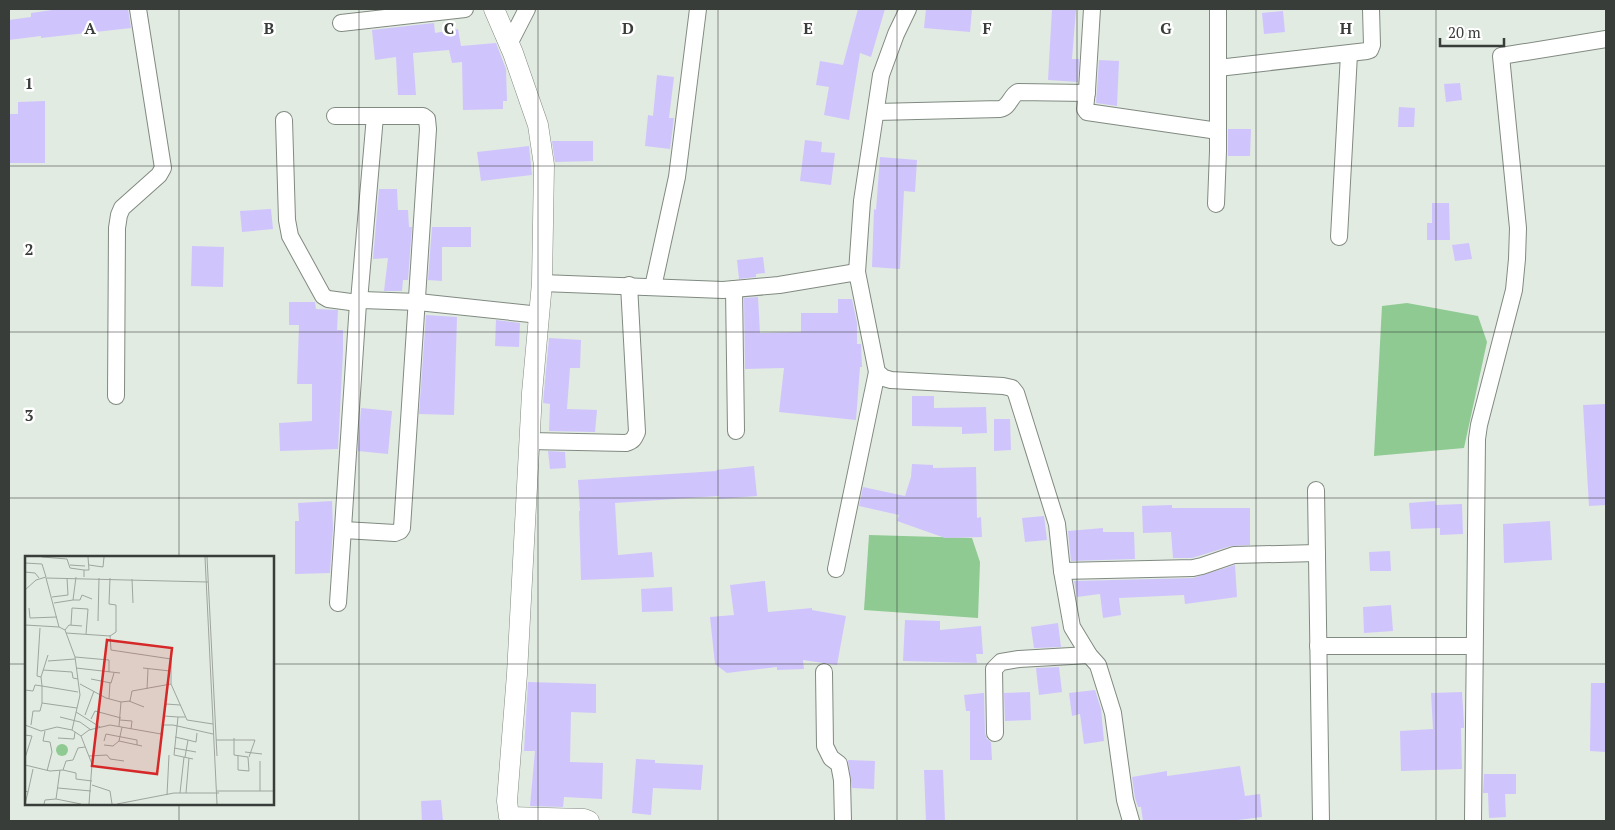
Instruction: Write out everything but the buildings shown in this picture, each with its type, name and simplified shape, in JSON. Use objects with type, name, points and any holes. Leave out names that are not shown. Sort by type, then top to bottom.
[{"type":"street","points":[[116,396],[117,228],[119,215],[122,208],[159,175],[162,168],[138,9]]},
{"type":"street","points":[[341,23],[465,9]]},
{"type":"street","points":[[494,9],[509,44],[538,125],[544,166],[542,283],[507,801],[509,817],[584,819],[590,821]]},
{"type":"street","points":[[509,44],[527,9]]},
{"type":"street","points":[[653,287],[677,177],[698,9]]},
{"type":"street","points":[[836,569],[877,372],[857,272],[862,201],[881,75],[893,41],[908,9]]},
{"type":"street","points":[[1092,9],[1085,109],[1087,112],[1218,131]]},
{"type":"street","points":[[1216,204],[1218,9]]},
{"type":"street","points":[[1218,68],[1349,54],[1370,50],[1372,45],[1371,9]]},
{"type":"street","points":[[1473,821],[1478,425],[1514,290],[1517,260],[1518,228],[1501,56],[1606,39]]},
{"type":"street","points":[[1339,237],[1349,54]]},
{"type":"street","points":[[876,112],[1000,109],[1007,106],[1014,94],[1018,92],[1087,93]]},
{"type":"street","points":[[335,116],[423,116],[428,119],[418,302],[402,528],[400,532],[395,533],[344,530]]},
{"type":"street","points":[[338,603],[359,302],[375,116]]},
{"type":"street","points":[[284,120],[286,220],[290,236],[323,296],[328,299],[359,302],[362,300],[418,302],[540,315]]},
{"type":"street","points":[[542,283],[734,289],[779,285],[857,272]]},
{"type":"street","points":[[530,441],[626,442],[632,441],[635,438],[637,432],[629,285]]},
{"type":"street","points":[[734,289],[736,431]]},
{"type":"street","points":[[877,372],[884,378],[891,380],[1008,387],[1014,391],[1057,524],[1062,570],[1072,627],[1089,655],[1098,665],[1112,713],[1125,800],[1131,821]]},
{"type":"street","points":[[1316,490],[1321,821]]},
{"type":"street","points":[[1062,570],[1193,568],[1234,555],[1316,553]]},
{"type":"street","points":[[1318,646],[1474,646]]},
{"type":"street","points":[[995,733],[994,668],[1001,662],[1019,659],[1089,655]]},
{"type":"street","points":[[824,672],[825,746],[831,758],[839,764],[842,780],[843,821]]},
{"type":"shaded area","points":[[1407,303],[1478,316],[1487,342],[1464,448],[1374,456],[1382,306]]},
{"type":"shaded area","points":[[869,535],[972,538],[980,562],[978,618],[864,610]]}]
